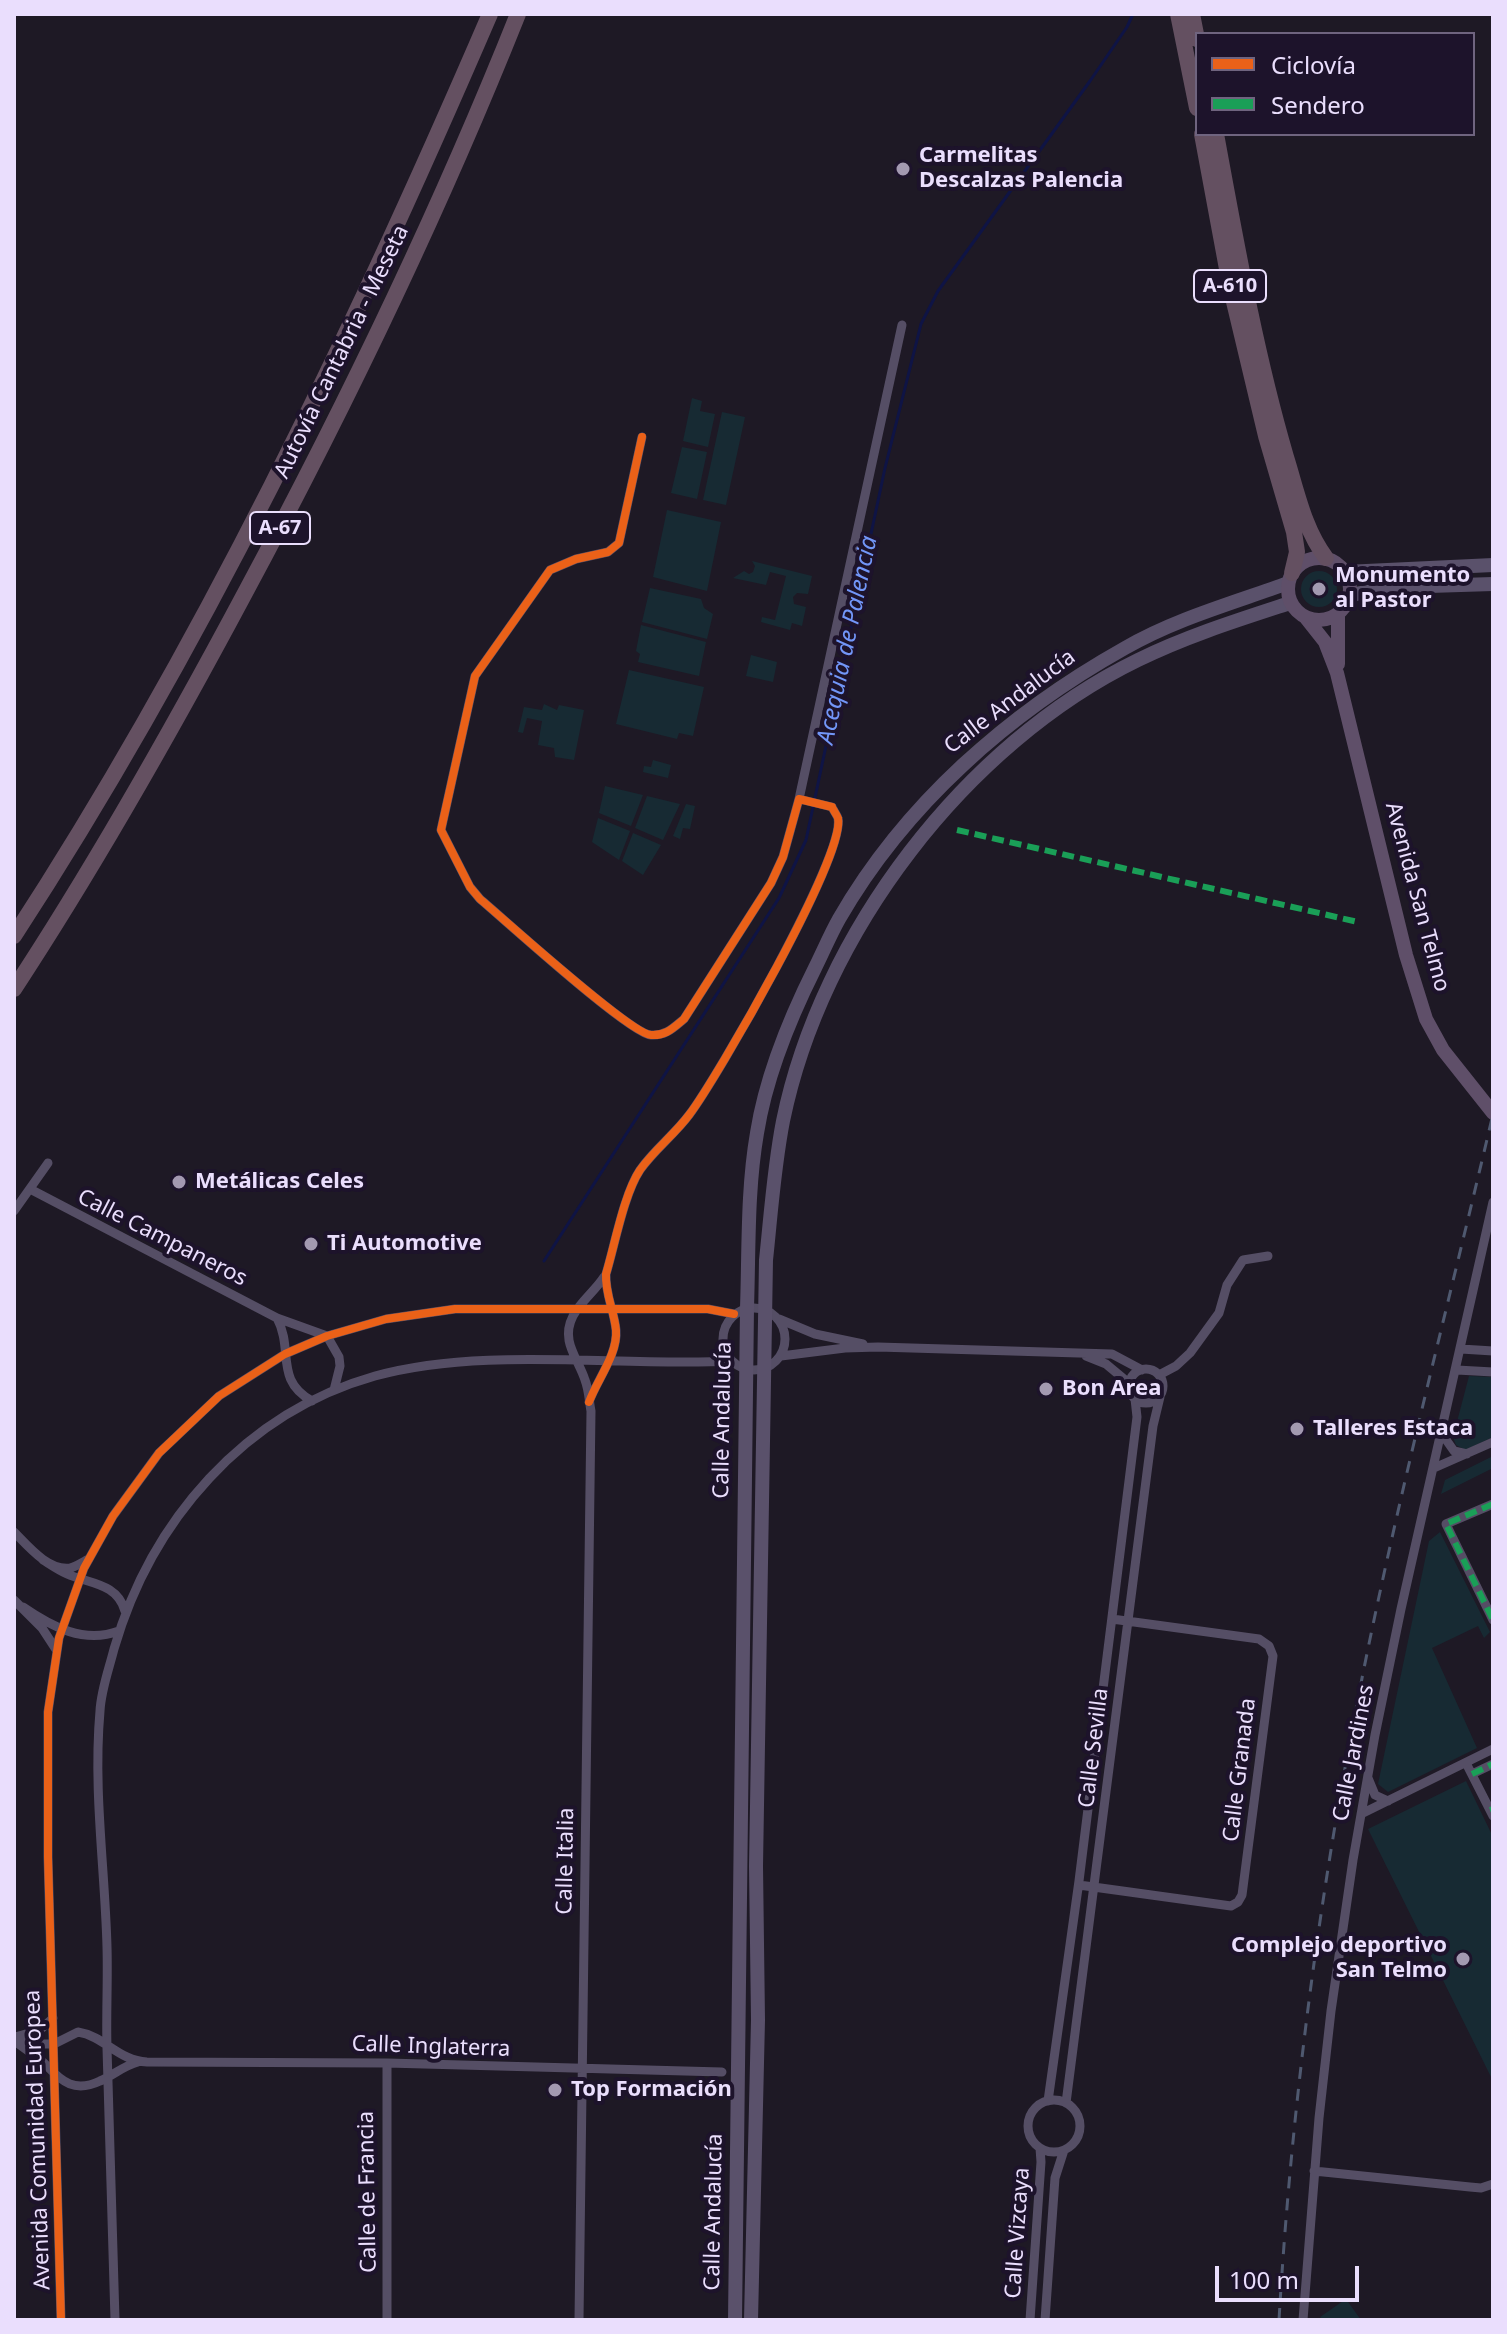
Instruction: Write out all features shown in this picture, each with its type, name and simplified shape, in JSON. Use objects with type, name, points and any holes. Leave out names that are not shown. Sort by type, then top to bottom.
[{"type":"highway","name":"Autovía Cantabria - Meseta","points":[[14,936],[141,728],[231,566],[323,383],[490,14]]},
{"type":"highway","name":"Autovía Cantabria - Meseta","points":[[14,989],[124,811],[197,684],[293,503],[425,234],[519,14]]},
{"type":"highway","points":[[1178,14],[1195,98]]},
{"type":"highway","name":"A-610","points":[[1202,136],[1230,285],[1266,436],[1294,532],[1297,552],[1290,578]]},
{"type":"highway","name":"A-610","points":[[1216,136],[1261,365],[1301,505],[1313,538],[1326,558]]},
{"type":"highway","points":[[1301,470],[1304,489],[1301,505]]},
{"type":"main road","points":[[1326,558],[1345,572],[1349,579],[1350,595],[1338,614],[1322,621],[1306,618],[1290,603],[1290,578],[1307,560],[1326,558]]},
{"type":"main road","points":[[1345,572],[1493,565]]},
{"type":"main road","name":"Calle Andalucía","points":[[735,2320],[746,1370],[741,1311],[757,1133],[772,1072],[798,1001],[839,920],[907,823],[942,784],[1001,731],[1127,646],[1290,578]]},
{"type":"main road","points":[[1350,595],[1397,587],[1493,584]]},
{"type":"main road","name":"Calle Andalucía","points":[[751,2320],[758,2020],[756,1866],[766,1260],[784,1119],[806,1045],[860,925],[898,867],[946,809],[1002,750],[1062,705],[1134,662],[1198,633],[1290,603]]},
{"type":"main road","name":"Avenida San Telmo","points":[[1337,673],[1338,614]]},
{"type":"main road","name":"Avenida San Telmo","points":[[1306,618],[1325,642],[1337,673],[1406,955],[1426,1019],[1443,1050],[1493,1113]]},
{"type":"street","points":[[642,437],[619,543],[608,552],[576,559],[550,570],[475,676],[441,830],[470,887],[480,899],[639,1031],[649,1035],[666,1034],[684,1019],[771,883],[783,857],[803,800],[902,325]]},
{"type":"street","points":[[607,1363],[616,1331],[605,1287],[606,1274],[632,1186],[640,1170],[697,1104],[723,1062],[794,934],[836,840],[838,817],[832,807],[803,800]]},
{"type":"street","points":[[14,1211],[48,1163]]},
{"type":"street","name":"Calle Campaneros","points":[[30,1189],[277,1318],[327,1336]]},
{"type":"street","name":"Calle Jardines","points":[[1303,2320],[1314,2171],[1331,2011],[1367,1775],[1493,1202]]},
{"type":"street","points":[[1159,1375],[1176,1366],[1190,1353],[1219,1313],[1227,1285],[1243,1260],[1268,1256]]},
{"type":"street","points":[[575,1362],[567,1329],[577,1309],[606,1274]]},
{"type":"street","name":"Avenida Comunidad Europea","points":[[61,2320],[48,1857],[48,1712],[62,1630],[80,1579],[113,1516],[159,1453],[219,1396],[285,1354],[327,1336],[386,1319],[487,1309],[766,1310]]},
{"type":"street","points":[[766,1310],[815,1334],[878,1347]]},
{"type":"street","points":[[741,1311],[726,1325],[723,1339],[726,1353],[746,1370],[765,1369],[781,1356],[845,1348],[878,1347],[1079,1353],[1112,1354],[1159,1375],[1163,1386],[1160,1397],[1151,1403],[1135,1399],[1130,1384],[1106,1364],[1079,1353]]},
{"type":"street","points":[[277,1318],[285,1332],[287,1370],[293,1386],[312,1401]]},
{"type":"street","points":[[779,1319],[786,1336],[781,1356]]},
{"type":"street","points":[[327,1336],[339,1357],[334,1390]]},
{"type":"street","points":[[1457,1370],[1490,1372],[1491,1351],[1461,1349]]},
{"type":"street","points":[[115,2320],[107,1950],[98,1772],[100,1710],[125,1611],[150,1556],[198,1487],[260,1434],[312,1401],[375,1376],[450,1363],[732,1361]]},
{"type":"street","name":"Calle Italia","points":[[575,1362],[584,1376],[589,1402],[591,1472],[579,2320]]},
{"type":"street","name":"Calle Italia","points":[[589,1402],[607,1363]]},
{"type":"street","points":[[1130,1384],[1135,1374],[1142,1370]]},
{"type":"street","name":"Calle Sevilla","points":[[1066,2103],[1153,1426],[1160,1397]]},
{"type":"street","name":"Calle Sevilla","points":[[1048,2101],[1112,1619],[1137,1417],[1135,1399]]},
{"type":"street","points":[[1442,1434],[1454,1451],[1467,1454]]},
{"type":"street","points":[[1434,1468],[1493,1442]]},
{"type":"street","points":[[1493,1517],[1490,1506],[1446,1524],[1493,1620]]},
{"type":"street","points":[[14,1532],[43,1560],[62,1572],[115,1591],[122,1599],[125,1611]]},
{"type":"street","points":[[43,1560],[70,1568],[89,1559]]},
{"type":"street","points":[[18,1604],[62,1630],[104,1637],[119,1631]]},
{"type":"street","points":[[18,1604],[57,1651]]},
{"type":"street","points":[[1112,1619],[1128,1621]]},
{"type":"street","name":"Calle Granada","points":[[1094,1888],[1231,1906],[1238,1902],[1242,1895],[1273,1656],[1269,1646],[1259,1639],[1128,1621]]},
{"type":"street","points":[[1361,1814],[1493,1749]]},
{"type":"street","points":[[1466,1763],[1492,1812]]},
{"type":"street","points":[[1472,1774],[1493,1764]]},
{"type":"street","points":[[1367,1775],[1375,1795],[1388,1801]]},
{"type":"street","points":[[1079,1885],[1094,1888]]},
{"type":"street","points":[[14,2039],[40,2030],[53,2018]]},
{"type":"street","points":[[14,2039],[31,2044],[54,2044],[78,2032],[93,2036],[107,2047],[138,2062]]},
{"type":"street","points":[[14,2039],[54,2075],[76,2087],[97,2083],[120,2068],[138,2062]]},
{"type":"street","name":"Calle Inglaterra","points":[[138,2062],[387,2063],[722,2072]]},
{"type":"street","name":"Calle de Francia","points":[[387,2063],[387,2320]]},
{"type":"street","points":[[1048,2101],[1066,2103],[1076,2112],[1079,2128],[1075,2141],[1064,2150],[1053,2152],[1040,2148],[1030,2136],[1029,2120],[1037,2106],[1048,2101]]},
{"type":"street","name":"Calle Vizcaya","points":[[1030,2320],[1040,2148]]},
{"type":"street","name":"Calle Vizcaya","points":[[1045,2320],[1055,2178],[1064,2150]]},
{"type":"street","points":[[1314,2171],[1481,2188],[1493,2184]]},
{"type":"shaded area","points":[[692,398],[702,401],[700,411],[715,414],[708,447],[683,441]]},
{"type":"shaded area","points":[[722,412],[745,417],[726,505],[703,500]]},
{"type":"shaded area","points":[[682,447],[707,452],[697,499],[671,493]]},
{"type":"shaded area","points":[[667,510],[721,522],[707,591],[653,577]]},
{"type":"shaded area","points":[[752,561],[812,576],[808,594],[797,593],[793,597],[794,604],[806,607],[802,626],[792,623],[790,630],[761,622],[762,617],[775,620],[786,576],[770,572],[766,585],[733,578],[744,571],[749,574],[753,572],[755,566]]},
{"type":"shaded area","points":[[1319,571],[1332,576],[1337,589],[1332,602],[1319,607],[1306,602],[1301,589],[1306,576]]},
{"type":"shaded area","points":[[650,588],[701,599],[704,608],[713,614],[707,639],[642,622]]},
{"type":"shaded area","points":[[641,625],[706,642],[699,676],[638,662],[640,654],[636,651]]},
{"type":"shaded area","points":[[751,655],[777,662],[773,682],[746,676]]},
{"type":"shaded area","points":[[629,670],[704,687],[693,736],[679,733],[677,739],[616,724]]},
{"type":"shaded area","points":[[544,704],[557,710],[559,705],[584,710],[574,760],[555,757],[554,748],[538,745],[542,721],[527,718],[523,733],[518,732],[524,707],[542,710]]},
{"type":"shaded area","points":[[653,760],[671,765],[668,778],[643,772],[644,766],[651,767]]},
{"type":"shaded area","points":[[605,786],[643,795],[631,826],[599,813]]},
{"type":"shaded area","points":[[647,796],[680,804],[663,840],[635,828]]},
{"type":"shaded area","points":[[686,804],[695,806],[690,829],[683,828],[680,839],[673,836]]},
{"type":"shaded area","points":[[598,818],[630,831],[619,860],[592,842]]},
{"type":"shaded area","points":[[633,833],[661,845],[643,875],[622,861]]},
{"type":"shaded area","points":[[1469,1376],[1493,1377],[1493,1437],[1465,1450],[1456,1445],[1453,1437]]},
{"type":"shaded area","points":[[1493,1456],[1493,1468],[1441,1494],[1445,1480]]},
{"type":"shaded area","points":[[1440,1532],[1490,1632],[1484,1638],[1478,1626],[1432,1648],[1477,1748],[1388,1792],[1378,1784],[1429,1541]]},
{"type":"shaded area","name":"Complejo deportivo San Telmo","points":[[1466,1781],[1493,1837],[1493,2081],[1368,1829]]},
{"type":"shaded area","points":[[1346,2299],[1361,2320],[1323,2320],[1320,2317]]},
{"type":"waterway","name":"Acequia de Palencia","points":[[544,1261],[779,898],[806,840],[885,468],[921,324],[938,291],[1090,81],[1133,14]]},
{"type":"railway","points":[[1279,2320],[1289,2179],[1304,2038],[1347,1757],[1397,1515],[1493,1114]]},
{"type":"marked path","points":[[957,830],[1358,922]]},
{"type":"marked path","points":[[1493,1504],[1446,1524],[1493,1620]]},
{"type":"marked path","points":[[1472,1774],[1493,1764]]},
{"type":"cycle path","points":[[589,1402],[616,1339],[606,1274],[634,1180],[689,1115],[751,1015],[822,875],[835,840],[838,818],[832,807],[799,799],[783,857],[771,883],[684,1019],[661,1034],[651,1035],[639,1030],[594,997],[470,887],[441,830],[475,676],[550,570],[576,559],[608,552],[619,543],[642,437]]},
{"type":"cycle path","points":[[61,2320],[48,1857],[48,1712],[59,1638],[84,1568],[113,1516],[159,1453],[219,1396],[285,1354],[327,1336],[386,1319],[455,1309],[708,1309],[734,1314]]},
{"type":"place","name":"Carmelitas Descalzas Palencia","points":[[903,169]]},
{"type":"place","name":"Monumento al Pastor","points":[[1319,589]]},
{"type":"place","name":"Metálicas Celes","points":[[179,1182]]},
{"type":"place","name":"Ti Automotive","points":[[311,1244]]},
{"type":"place","name":"Bon Area","points":[[1046,1389]]},
{"type":"place","name":"Talleres Estaca","points":[[1297,1429]]},
{"type":"place","name":"Complejo deportivo San Telmo","points":[[1463,1959]]},
{"type":"place","name":"Top Formación","points":[[555,2090]]}]
